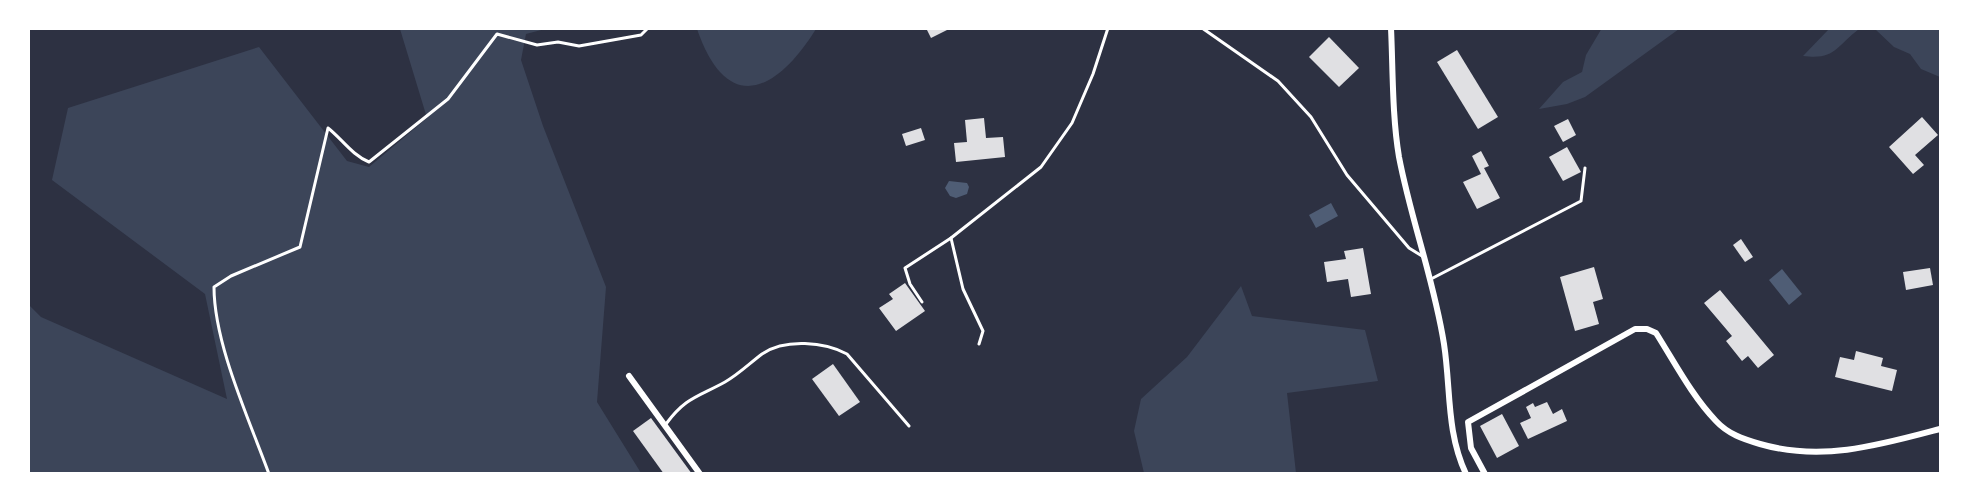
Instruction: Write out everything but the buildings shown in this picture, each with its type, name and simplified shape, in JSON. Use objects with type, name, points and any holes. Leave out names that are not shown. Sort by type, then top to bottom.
[{"type":"street","points":[[1391,28],[1399,155],[1422,255],[1431,279],[1444,345],[1450,427],[1456,453],[1466,474]]},
{"type":"street","points":[[1485,474],[1472,448],[1468,422],[1635,328],[1647,329],[1656,333],[1716,422],[1735,436],[1784,451],[1826,453],[1869,448],[1941,429]]},
{"type":"street","points":[[629,376],[700,474]]},
{"type":"lane","points":[[922,302],[910,284],[905,268],[951,238],[1020,186],[1041,167],[1056,149],[1072,123],[1093,74],[1108,28]]},
{"type":"lane","points":[[1202,28],[1278,81],[1311,117],[1347,175],[1409,248],[1422,255]]},
{"type":"lane","points":[[1431,279],[1581,201],[1585,168]]},
{"type":"lane","points":[[951,238],[963,289],[983,332],[979,344]]},
{"type":"lane","points":[[665,425],[685,401],[724,382],[764,353],[783,346],[817,344],[833,346],[847,354],[909,426]]},
{"type":"path","points":[[269,474],[222,338],[214,308],[214,287],[231,276],[300,247],[328,128],[345,142],[357,157],[369,162],[448,99],[497,34],[537,45],[558,42],[579,46],[640,35],[648,28]]},
{"type":"shaded area","points":[[697,28],[816,29],[801,51],[785,68],[769,80],[753,86],[737,84],[723,75],[709,57]]},
{"type":"shaded area","points":[[1602,28],[1679,29],[1585,97],[1567,104],[1539,109],[1563,82],[1582,72],[1586,55]]},
{"type":"shaded area","points":[[400,29],[545,29],[526,34],[521,60],[543,126],[606,287],[597,402],[641,473],[29,473],[28,304],[41,317],[227,399],[205,294],[52,180],[68,108],[259,47],[347,161],[369,167],[427,118]]},
{"type":"shaded area","points":[[1829,29],[1859,29],[1829,54],[1814,57],[1803,56]]},
{"type":"shaded area","points":[[1875,29],[1940,29],[1940,77],[1921,69],[1910,54],[1894,47]]},
{"type":"shaded area","points":[[949,181],[967,183],[969,187],[967,194],[956,198],[950,196],[945,188]]},
{"type":"shaded area","points":[[1331,203],[1338,216],[1316,228],[1309,215]]},
{"type":"shaded area","points":[[1782,269],[1802,294],[1789,305],[1769,280]]},
{"type":"shaded area","points":[[1241,286],[1252,316],[1365,330],[1378,381],[1287,393],[1296,473],[1144,473],[1134,431],[1141,399],[1187,357]]}]
